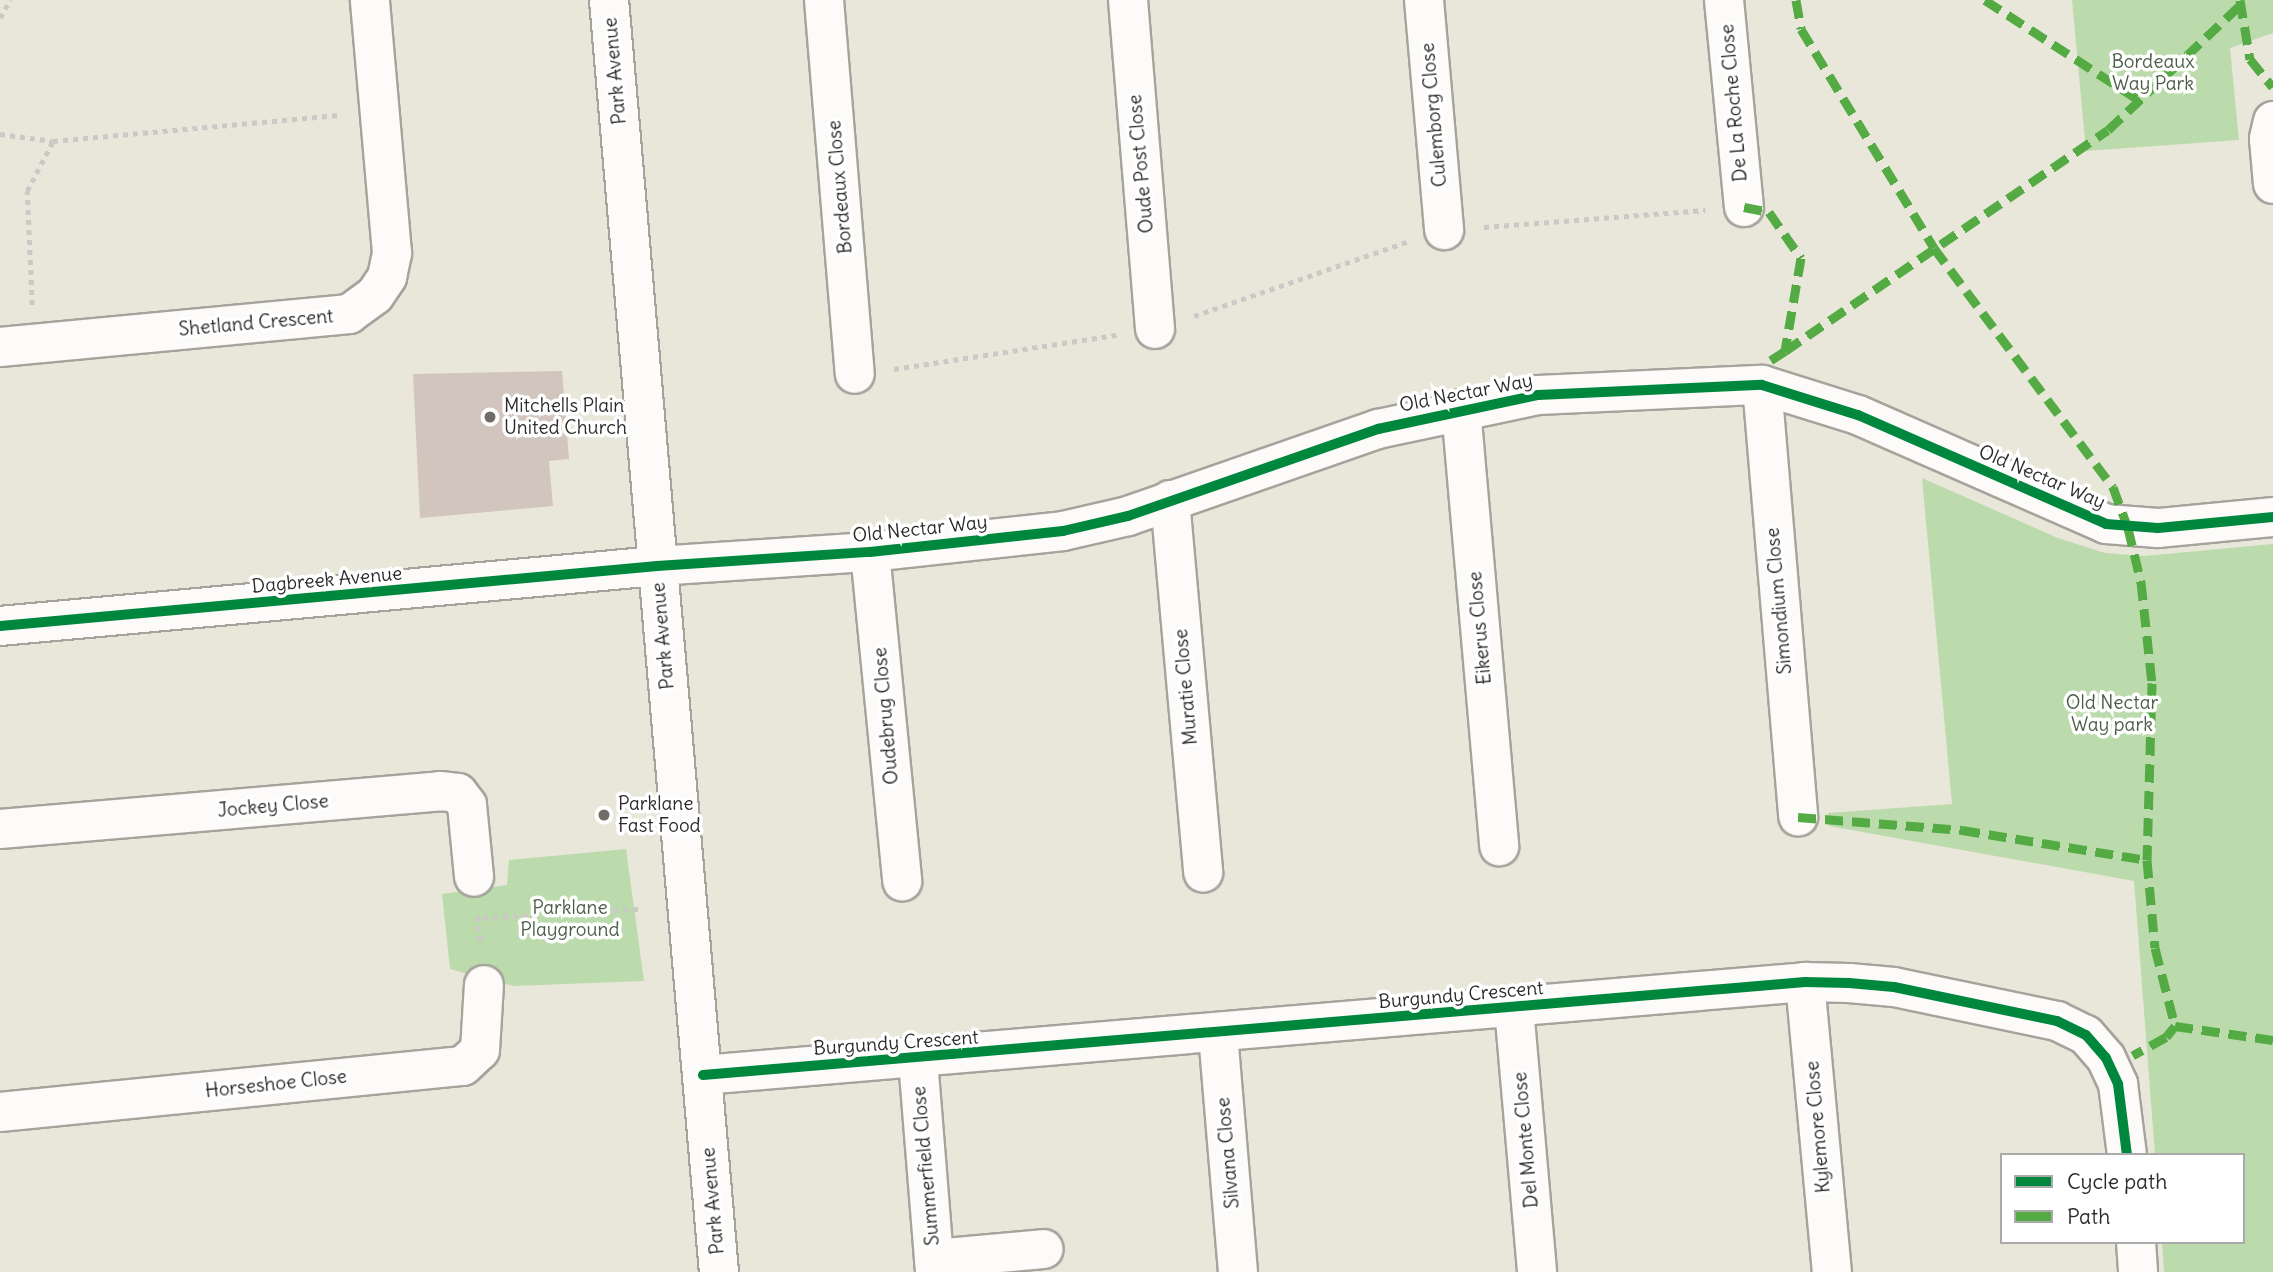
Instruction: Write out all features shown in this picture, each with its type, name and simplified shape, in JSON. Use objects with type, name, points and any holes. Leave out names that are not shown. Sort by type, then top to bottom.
[{"type":"street","name":"Shetland Crescent","points":[[17,346],[349,314],[375,295],[387,277],[392,253],[370,0]]},
{"type":"street","name":"Park Avenue","points":[[609,0],[719,1272]]},
{"type":"street","name":"Bordeaux Close","points":[[824,0],[855,374]]},
{"type":"street","name":"Oude Post Close","points":[[1128,0],[1155,329]]},
{"type":"street","name":"Culemborg Close","points":[[1424,0],[1444,230]]},
{"type":"street","name":"De La Roche Close","points":[[1724,0],[1744,207]]},
{"type":"street","points":[[2273,121],[2269,139],[2273,184]]},
{"type":"street","name":"Old Nectar Way","points":[[657,566],[870,552],[1063,531],[1170,500],[1378,429],[1461,409],[1538,395],[1762,385],[1858,415],[2106,524],[2158,528],[2273,517]]},
{"type":"street","name":"Simondium Close","points":[[1762,385],[1798,817]]},
{"type":"street","name":"Eikerus Close","points":[[1461,409],[1499,846]]},
{"type":"street","name":"Muratie Close","points":[[1170,500],[1203,873]]},
{"type":"street","name":"Oudebrug Close","points":[[870,552],[902,881]]},
{"type":"street","name":"Dagbreek Avenue","points":[[0,626],[657,566]]},
{"type":"street","name":"Jockey Close","points":[[0,830],[440,791],[458,793],[467,805],[474,877]]},
{"type":"street","name":"Burgundy Crescent","points":[[703,1075],[918,1060],[1805,982],[1894,987],[2057,1021],[2086,1035],[2106,1058],[2118,1084],[2127,1153]]},
{"type":"street","name":"Kylemore Close","points":[[1805,982],[1832,1272]]},
{"type":"street","name":"Horseshoe Close","points":[[0,1112],[463,1066],[480,1050],[484,985]]},
{"type":"street","name":"Del Monte Close","points":[[1514,1008],[1537,1272]]},
{"type":"street","name":"Silvana Close","points":[[1218,1034],[1238,1272]]},
{"type":"street","name":"Summerfield Close","points":[[918,1060],[934,1266]]},
{"type":"street","points":[[2136,1244],[2138,1272]]},
{"type":"street","points":[[934,1266],[1044,1249]]},
{"type":"path","points":[[0,18],[10,0]]},
{"type":"path","points":[[0,134],[53,141],[380,115]]},
{"type":"path","points":[[17,346],[27,191],[53,141]]},
{"type":"path","points":[[855,374],[1155,329],[1444,230],[1744,207]]},
{"type":"path","points":[[474,877],[484,985]]},
{"type":"path","points":[[479,918],[639,909]]},
{"type":"green space","name":"Bordeaux Way Park","points":[[2072,0],[2273,0],[2273,33],[2230,48],[2239,140],[2086,151]]},
{"type":"green space","name":"Old Nectar Way park","points":[[1922,478],[2058,538],[2105,553],[2144,556],[2273,544],[2273,1272],[2164,1272],[2162,1244],[2245,1244],[2245,1153],[2155,1153],[2134,881],[1829,826],[1828,813],[1952,804]]},
{"type":"green space","name":"Parklane Playground","points":[[626,849],[644,981],[514,986],[450,969],[442,894],[507,885],[509,860]]},
{"type":"building","name":"Mitchells Plain United Church","points":[[562,371],[569,459],[549,461],[553,506],[420,518],[413,374]]},
{"type":"marked path","points":[[1796,0],[1801,29],[1934,248],[2113,487],[2128,528],[2141,582],[2152,683],[2147,860],[2155,948],[2175,1026],[2166,1037],[2133,1055]]},
{"type":"marked path","points":[[1985,0],[2139,100]]},
{"type":"marked path","points":[[2240,0],[2250,59],[2273,87]]},
{"type":"marked path","points":[[1785,351],[2108,130],[2239,6]]},
{"type":"marked path","points":[[1744,207],[1769,212],[1801,258],[1785,351],[1771,360]]},
{"type":"marked path","points":[[1798,817],[1962,830],[2147,860]]},
{"type":"marked path","points":[[2175,1026],[2273,1040]]},
{"type":"cycle path","points":[[0,626],[657,566],[870,552],[1063,531],[1128,516],[1378,429],[1538,395],[1762,385],[1858,415],[2106,524],[2158,528],[2273,517]]},
{"type":"cycle path","points":[[703,1075],[1805,982],[1849,983],[1894,987],[2057,1021],[2086,1035],[2106,1058],[2118,1084],[2127,1153]]},
{"type":"place","name":"Mitchells Plain United Church","points":[[490,417]]},
{"type":"place","name":"Parklane Fast Food","points":[[604,815]]}]
